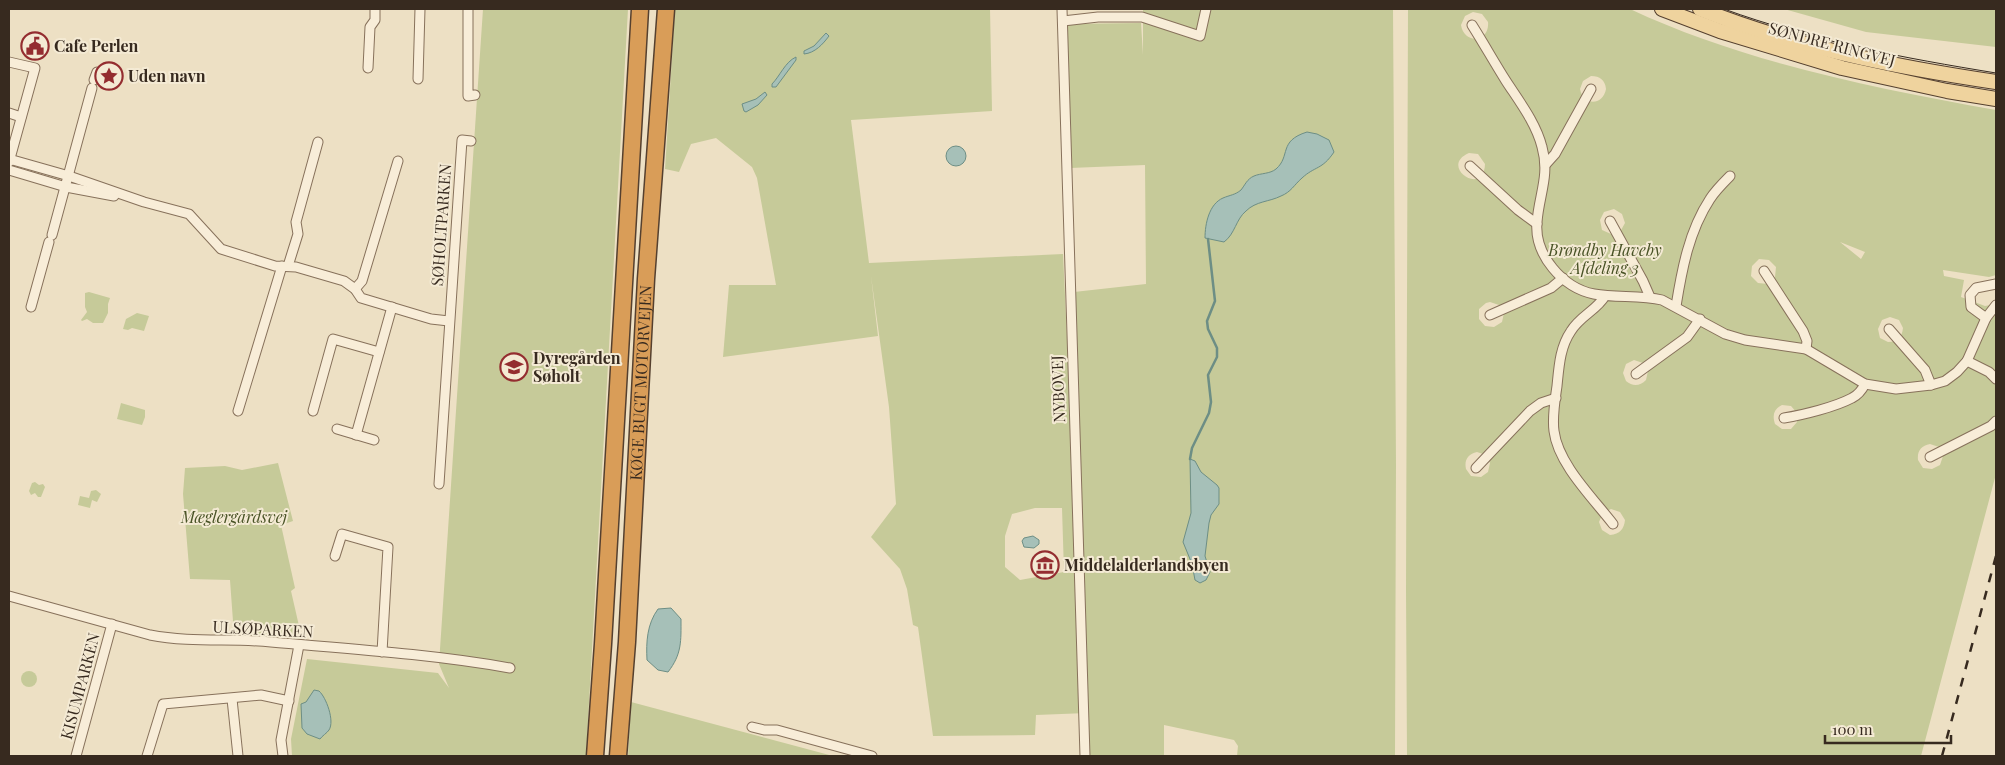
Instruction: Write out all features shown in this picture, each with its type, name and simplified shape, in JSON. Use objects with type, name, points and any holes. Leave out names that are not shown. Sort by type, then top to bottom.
[{"type":"highway","name":"KØGE BUGT MOTORVEJEN","points":[[595,756],[640,9]]},
{"type":"highway","name":"KØGE BUGT MOTORVEJEN","points":[[618,756],[627,642],[646,279],[666,9]]},
{"type":"main road","name":"SØNDRE RINGVEJ","points":[[1662,9],[1720,31],[1842,68],[1947,91],[1996,99]]},
{"type":"main road","name":"SØNDRE RINGVEJ","points":[[1700,9],[1788,39],[1844,54],[1902,67],[1996,82]]},
{"type":"street","points":[[368,68],[370,27],[375,20],[375,9]]},
{"type":"street","points":[[418,79],[420,9]]},
{"type":"street","points":[[468,9],[468,96],[475,96]]},
{"type":"street","name":"NYBOVEJ","points":[[1062,9],[1085,756]]},
{"type":"street","points":[[1063,21],[1098,17],[1142,17],[1200,36],[1206,9]]},
{"type":"street","points":[[1472,25],[1536,131],[1542,146],[1546,164],[1545,184],[1537,224],[1544,256],[1551,267],[1581,290],[1605,296],[1650,297],[1662,300],[1725,334],[1745,340],[1806,349],[1864,384],[1896,389],[1931,385],[1945,381],[1957,372],[1967,362],[1986,318],[1996,305]]},
{"type":"street","points":[[9,62],[35,68],[9,160],[69,176],[144,202]]},
{"type":"street","points":[[31,307],[66,187],[94,80]]},
{"type":"street","points":[[1546,164],[1555,154],[1591,90]]},
{"type":"street","points":[[9,113],[21,116]]},
{"type":"street","name":"SØHOLTPARKEN","points":[[439,484],[462,140],[471,141]]},
{"type":"street","points":[[238,411],[285,266],[298,234],[296,222],[318,142]]},
{"type":"street","points":[[355,289],[362,281],[398,161]]},
{"type":"street","points":[[1470,166],[1518,210],[1537,224]]},
{"type":"street","points":[[9,170],[66,187],[144,202],[189,214],[221,249],[344,281],[355,289],[361,298],[431,319],[450,321]]},
{"type":"street","points":[[1676,306],[1687,251],[1697,224],[1710,199],[1730,176]]},
{"type":"street","points":[[1610,221],[1644,281],[1650,297]]},
{"type":"street","points":[[192,232],[195,222]]},
{"type":"street","points":[[1764,271],[1803,331],[1807,341],[1806,349]]},
{"type":"street","points":[[1490,315],[1551,288],[1563,278]]},
{"type":"street","points":[[1986,318],[1971,307],[1970,295],[1976,288],[1996,284]]},
{"type":"street","points":[[1605,296],[1601,304],[1584,316],[1572,330],[1563,345],[1559,362],[1554,432],[1558,449],[1567,465],[1613,524]]},
{"type":"street","points":[[356,435],[392,307]]},
{"type":"street","points":[[1636,374],[1686,338],[1700,319]]},
{"type":"street","points":[[1889,329],[1925,370],[1931,385]]},
{"type":"street","points":[[313,411],[333,339],[379,352]]},
{"type":"street","points":[[1967,362],[1989,372],[1996,379]]},
{"type":"street","points":[[1784,418],[1852,398],[1860,391],[1864,384]]},
{"type":"street","points":[[1476,468],[1530,411],[1541,403],[1556,398]]},
{"type":"street","points":[[1930,457],[1991,426],[1996,421]]},
{"type":"street","points":[[337,429],[374,440]]},
{"type":"street","points":[[335,556],[342,534],[388,547],[382,652]]},
{"type":"street","name":"ULSØPARKEN","points":[[12,596],[150,635],[186,641],[270,642],[382,652],[510,668]]},
{"type":"street","name":"KISUMPARKEN","points":[[76,756],[112,624]]},
{"type":"street","points":[[283,756],[281,740],[299,645]]},
{"type":"street","points":[[147,756],[163,704],[261,695],[289,700]]},
{"type":"street","points":[[232,698],[238,756]]},
{"type":"street","points":[[752,728],[777,730],[872,756]]},
{"type":"green space","points":[[483,9],[628,9],[586,756],[292,756],[291,739],[307,659],[438,673],[449,688],[439,664]]},
{"type":"green space","points":[[675,9],[990,9],[992,111],[851,120],[869,263],[1063,254],[1070,401],[1074,292],[1146,284],[1145,165],[1070,168],[1064,24],[1141,23],[1143,55],[1143,9],[1393,9],[1396,464],[1395,756],[1237,756],[1238,746],[1234,740],[1164,725],[1164,756],[1088,756],[1087,713],[1036,715],[1035,735],[933,736],[918,627],[913,625],[907,589],[900,569],[871,537],[896,504],[889,407],[871,276],[878,336],[723,357],[729,285],[776,285],[757,178],[752,167],[716,138],[691,144],[679,172],[665,169]],"holes":[[[1035,508],[1062,508],[1064,572],[1020,580],[1005,567],[1005,536],[1012,514]]]},
{"type":"green space","name":"Brøndby Haveby Afdeling 3","points":[[1408,9],[1630,9],[1673,28],[1718,44],[1810,71],[1996,110],[1996,275],[1989,277],[1943,270],[1944,276],[1964,280],[1961,297],[1985,306],[1996,304],[1996,474],[1921,756],[1407,756]],"holes":[[[1473,12],[1482,14],[1488,22],[1488,29],[1481,37],[1471,38],[1463,31],[1461,25],[1465,16]],[[1591,76],[1603,81],[1606,89],[1601,99],[1593,102],[1585,99],[1580,89],[1583,81]],[[1469,153],[1478,154],[1485,164],[1483,174],[1478,178],[1471,179],[1460,171],[1458,165],[1461,159]],[[1614,209],[1622,214],[1625,223],[1620,232],[1611,234],[1602,230],[1600,220],[1604,212]],[[1840,242],[1865,252],[1861,259]],[[1759,259],[1769,260],[1776,267],[1775,277],[1768,284],[1758,283],[1751,276],[1752,266]],[[1490,302],[1499,305],[1504,313],[1502,322],[1494,327],[1485,326],[1479,319],[1479,309]],[[1890,317],[1899,320],[1903,328],[1899,338],[1888,342],[1880,338],[1878,329],[1882,320]],[[1634,360],[1643,363],[1648,371],[1646,380],[1636,385],[1626,381],[1623,373],[1626,364]],[[1782,405],[1791,406],[1797,413],[1797,422],[1791,429],[1782,429],[1775,424],[1775,410]],[[1930,444],[1939,447],[1943,456],[1940,465],[1932,469],[1923,468],[1918,460],[1918,454],[1922,448]],[[1477,452],[1486,455],[1490,463],[1488,472],[1481,477],[1471,476],[1466,469],[1466,460]],[[1611,509],[1620,512],[1625,520],[1621,530],[1616,534],[1610,535],[1602,530],[1599,522],[1603,513]]]},
{"type":"green space","points":[[1784,9],[1996,9],[1996,47],[1866,32]]},
{"type":"green space","points":[[89,292],[110,298],[108,313],[103,323],[93,323],[87,319],[81,320],[87,312],[85,293]]},
{"type":"green space","points":[[137,313],[149,316],[144,331],[132,328],[128,330],[123,329],[126,319]]},
{"type":"green space","points":[[121,403],[145,410],[142,425],[117,419]]},
{"type":"green space","name":"Mæglergårdsvej","points":[[278,463],[293,521],[281,525],[295,588],[291,591],[302,639],[234,635],[230,580],[190,579],[183,494],[185,468],[225,466],[242,470]]},
{"type":"green space","points":[[35,482],[39,485],[43,484],[45,487],[41,497],[38,497],[35,493],[31,495],[29,491],[32,483]]},
{"type":"green space","points":[[96,490],[101,494],[97,502],[92,500],[90,508],[78,505],[80,496],[89,498],[91,491]]},
{"type":"green space","points":[[29,671],[35,673],[37,679],[35,685],[29,687],[23,685],[21,679],[23,673]]},
{"type":"green space","points":[[631,702],[833,756],[628,756]]},
{"type":"water","points":[[826,33],[829,36],[821,45],[812,52],[804,54],[804,51],[814,46]]},
{"type":"water","points":[[796,57],[796,60],[776,87],[772,87],[772,84],[786,66]]},
{"type":"water","points":[[765,92],[767,95],[758,105],[746,112],[744,111],[742,104],[756,99]]},
{"type":"water","points":[[1307,132],[1317,134],[1329,140],[1334,152],[1330,158],[1307,174],[1284,194],[1258,203],[1250,208],[1243,214],[1231,235],[1224,242],[1205,238],[1207,221],[1214,205],[1223,198],[1239,192],[1252,177],[1276,169],[1283,159],[1288,144]]},
{"type":"water","points":[[956,146],[963,149],[966,156],[963,163],[956,166],[949,163],[946,156],[949,149]]},
{"type":"water","points":[[1190,459],[1195,461],[1201,472],[1219,488],[1219,504],[1211,515],[1205,556],[1210,572],[1206,580],[1200,583],[1195,580],[1192,564],[1183,542],[1191,513]]},
{"type":"water","points":[[1033,536],[1039,540],[1039,544],[1034,548],[1024,547],[1022,541],[1024,538]]},
{"type":"water","points":[[671,608],[681,619],[681,634],[680,647],[676,659],[668,672],[658,670],[647,660],[647,647],[649,627],[654,615],[658,609]]},
{"type":"water","points":[[314,690],[322,694],[327,704],[331,721],[329,730],[320,739],[307,734],[302,728],[301,704],[306,702]]},
{"type":"waterway","points":[[1190,459],[1192,448],[1209,413],[1211,402],[1208,375],[1217,357],[1217,348],[1208,329],[1207,321],[1215,301],[1208,239]]},
{"type":"tram line","points":[[1724,9],[1824,39],[1927,61],[1996,73]]},
{"type":"railway","points":[[1942,756],[1996,556]]},
{"type":"place","name":"Cafe Perlen","points":[[35,46]]},
{"type":"place","name":"Uden navn","points":[[109,76]]},
{"type":"place","name":"Dyregården Søholt","points":[[514,367]]},
{"type":"place","name":"Middelalderlandsbyen","points":[[1045,565]]}]
